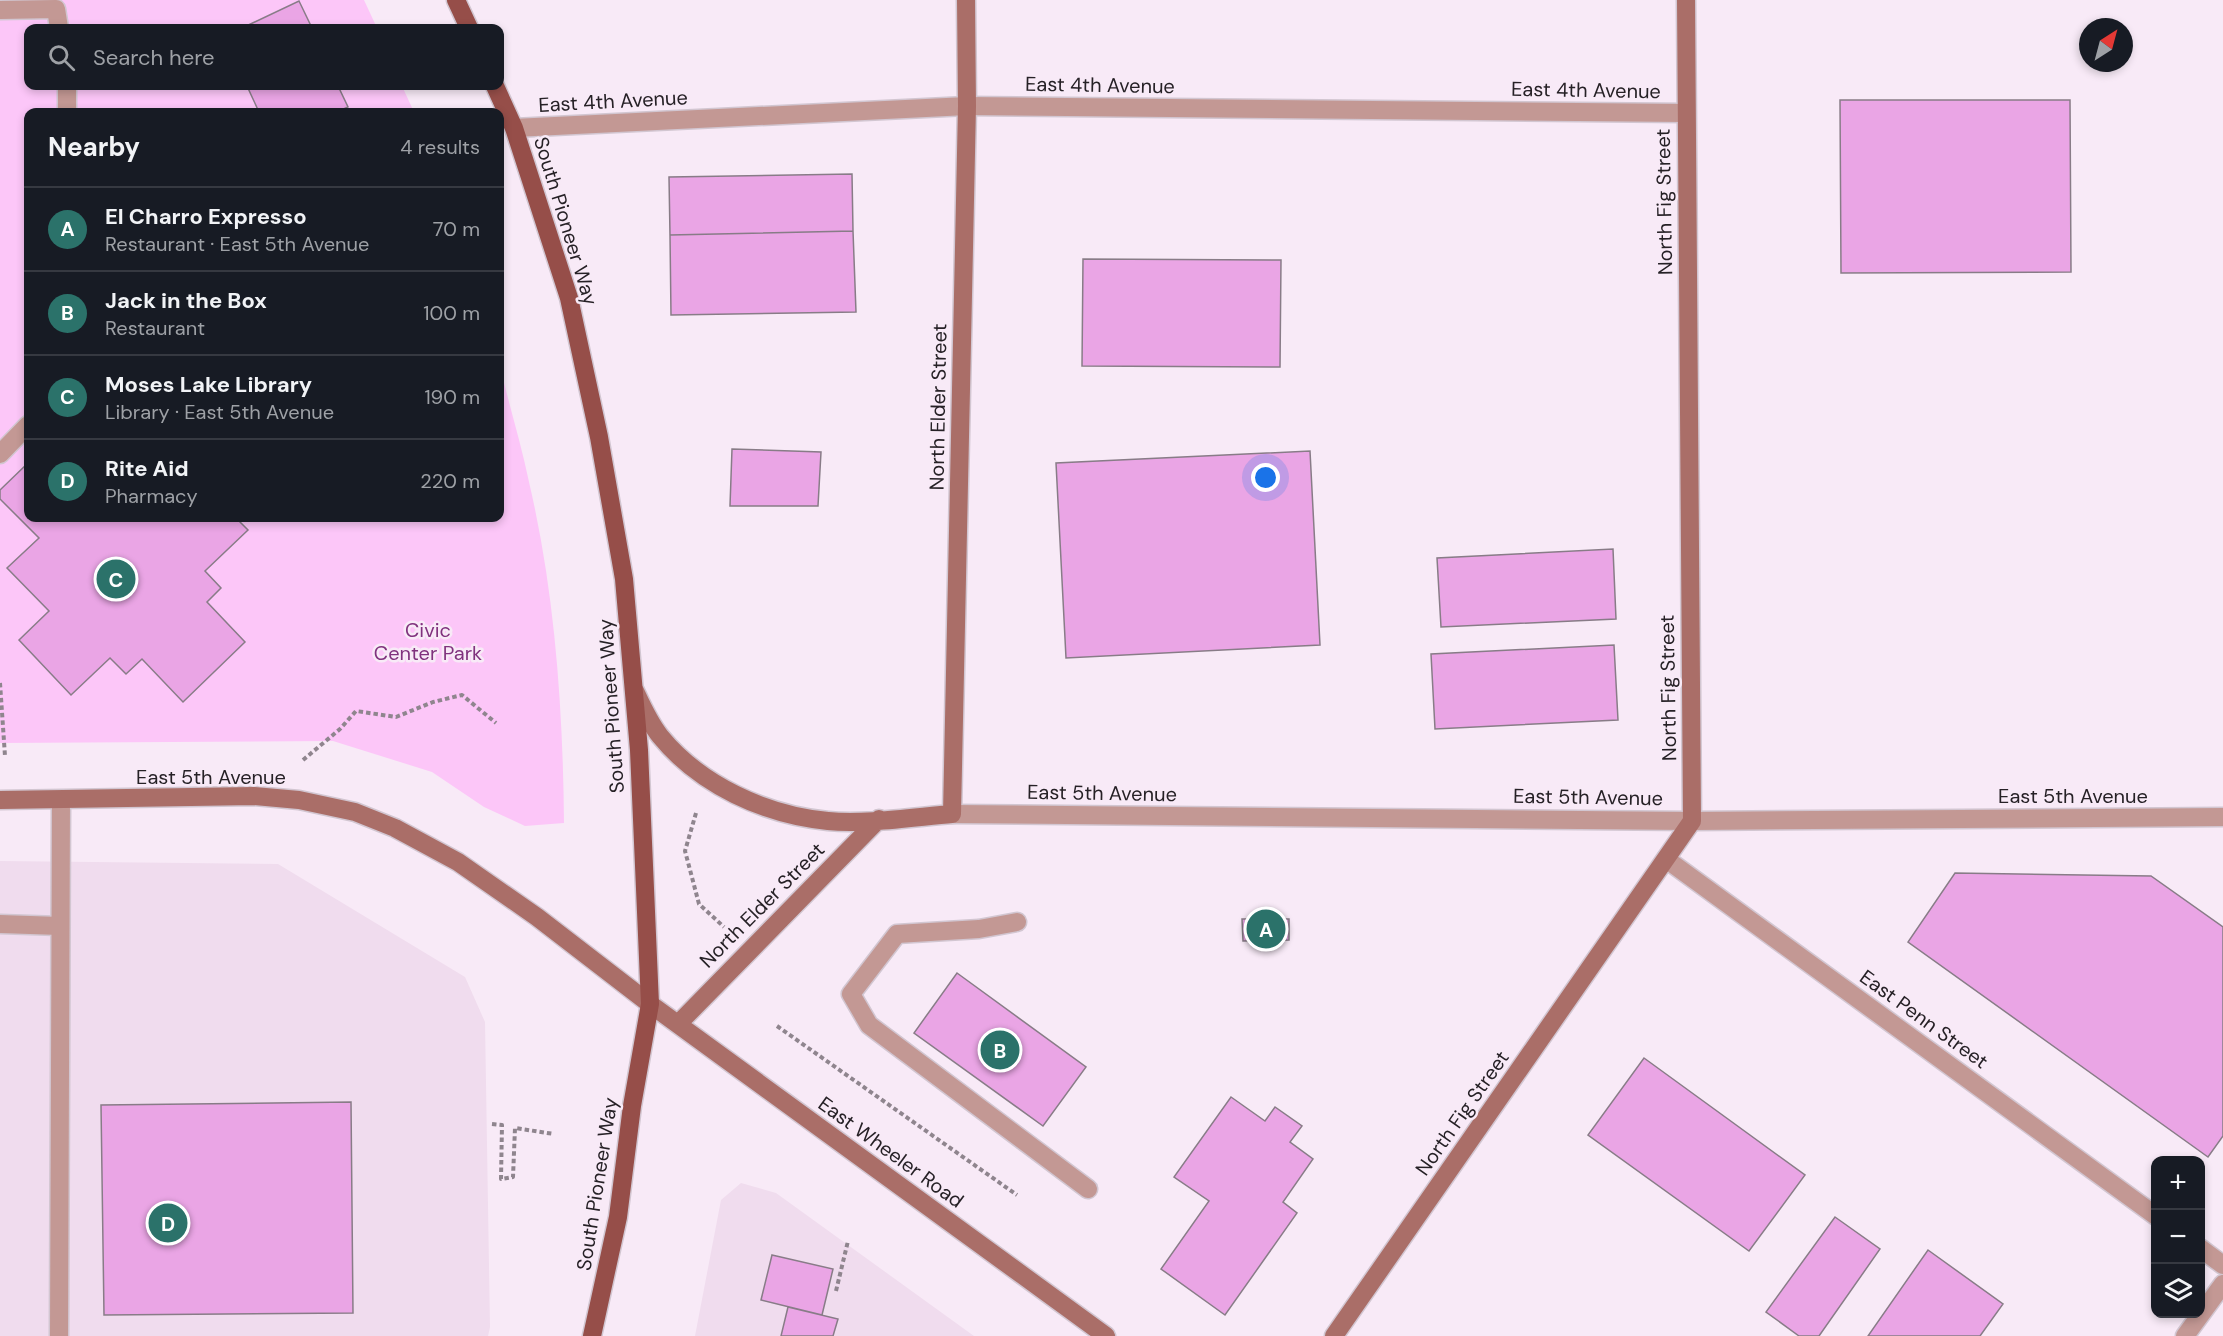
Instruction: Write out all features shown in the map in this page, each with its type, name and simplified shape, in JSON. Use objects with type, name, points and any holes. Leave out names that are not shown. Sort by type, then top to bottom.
[{"type":"main road","points":[[456,0],[467,24]]},
{"type":"main road","name":"South Pioneer Way","points":[[497,90],[514,128],[569,298],[594,414],[624,579],[639,750],[650,1004],[632,1106],[618,1217],[592,1336]]},
{"type":"street","name":"North Elder Street","points":[[952,814],[967,106],[966,0]]},
{"type":"street","name":"North Fig Street","points":[[1334,1336],[1692,821],[1686,0]]},
{"type":"street","points":[[0,10],[56,9],[58,24]]},
{"type":"street","points":[[67,90],[67,108]]},
{"type":"street","name":"East 4th Avenue","points":[[514,128],[967,106],[1686,113]]},
{"type":"street","points":[[0,454],[24,428]]},
{"type":"street","points":[[633,687],[660,736],[695,768],[727,792],[790,814],[829,822],[952,814]]},
{"type":"street","name":"East 5th Avenue","points":[[0,800],[254,796],[299,800],[355,812],[394,828],[458,862],[544,923],[650,1004]]},
{"type":"street","points":[[59,1336],[61,800]]},
{"type":"street","name":"East 5th Avenue","points":[[952,814],[1692,821],[2223,817]]},
{"type":"street","name":"North Elder Street","points":[[678,1024],[879,819]]},
{"type":"street","name":"East Penn Street","points":[[1666,859],[2151,1212]]},
{"type":"street","points":[[1017,922],[979,929],[897,934],[851,994],[869,1025],[1088,1189]]},
{"type":"street","points":[[0,924],[60,926]]},
{"type":"street","name":"East Wheeler Road","points":[[650,1004],[1106,1336]]},
{"type":"street","points":[[2205,1252],[2223,1265]]},
{"type":"street","points":[[2185,1336],[2223,1284]]},
{"type":"path","points":[[0,683],[5,756]]},
{"type":"path","points":[[303,760],[340,729],[356,711],[396,717],[433,702],[462,695],[496,723]]},
{"type":"path","points":[[696,813],[685,851],[699,904],[724,927]]},
{"type":"path","points":[[777,1026],[1017,1195]]},
{"type":"path","points":[[492,1124],[502,1125],[501,1179],[513,1177],[515,1128],[554,1134]]},
{"type":"path","points":[[836,1292],[848,1241]]},
{"type":"shaded area","points":[[0,861],[278,864],[465,977],[485,1022],[490,1327],[488,1336],[0,1336]]},
{"type":"shaded area","points":[[741,1183],[776,1193],[974,1336],[695,1336],[721,1200]]},
{"type":"green space","name":"Civic Center Park","points":[[0,0],[364,0],[375,24],[24,24],[24,90],[404,90],[412,108],[24,108],[24,522],[504,522],[504,382],[538,524],[551,609],[562,737],[564,823],[525,826],[484,807],[432,772],[333,741],[0,743]]},
{"type":"building","points":[[299,1],[310,24],[250,24]]},
{"type":"building","points":[[249,90],[340,90],[348,107],[346,108],[257,108]]},
{"type":"building","points":[[1840,100],[2070,100],[2071,272],[1841,273]]},
{"type":"building","points":[[852,174],[853,231],[670,235],[669,177]]},
{"type":"building","points":[[853,231],[856,312],[671,315],[670,235]]},
{"type":"building","points":[[1083,259],[1281,260],[1280,367],[1082,366]]},
{"type":"building","points":[[732,449],[821,452],[818,506],[730,506]]},
{"type":"building","points":[[1310,451],[1320,645],[1066,658],[1056,463]]},
{"type":"building","points":[[24,467],[24,522],[240,522],[248,530],[205,571],[221,588],[207,602],[245,642],[183,702],[142,659],[126,674],[110,658],[71,695],[19,640],[49,611],[7,568],[39,538],[0,499],[0,490]]},
{"type":"building","points":[[1613,549],[1616,619],[1441,627],[1437,558]]},
{"type":"building","points":[[1614,645],[1618,720],[1435,729],[1431,654]]},
{"type":"building","points":[[1955,873],[2151,876],[2223,927],[2223,1136],[2208,1157],[1908,942]]},
{"type":"building","points":[[1242,919],[1289,919],[1289,940],[1243,941]]},
{"type":"building","points":[[957,973],[1086,1067],[1043,1126],[914,1033]]},
{"type":"building","points":[[1644,1058],[1805,1175],[1749,1251],[1588,1135]]},
{"type":"building","points":[[1231,1097],[1265,1121],[1275,1107],[1302,1126],[1290,1142],[1313,1159],[1283,1202],[1297,1213],[1225,1315],[1161,1269],[1209,1201],[1174,1177]]},
{"type":"building","points":[[351,1102],[353,1313],[104,1315],[101,1105]]},
{"type":"building","points":[[1835,1217],[1880,1249],[1819,1336],[1799,1336],[1766,1312]]},
{"type":"building","points":[[1928,1250],[2003,1304],[1980,1336],[1868,1336]]},
{"type":"building","points":[[772,1255],[833,1269],[822,1315],[761,1300]]},
{"type":"building","points":[[788,1307],[838,1319],[833,1336],[781,1336]]},
{"type":"place","name":"Moses Lake Library","points":[[116,579]]},
{"type":"place","name":"El Charro Expresso","points":[[1266,929]]},
{"type":"place","name":"Jack in the Box","points":[[1000,1050]]},
{"type":"place","name":"Rite Aid","points":[[168,1223]]}]
